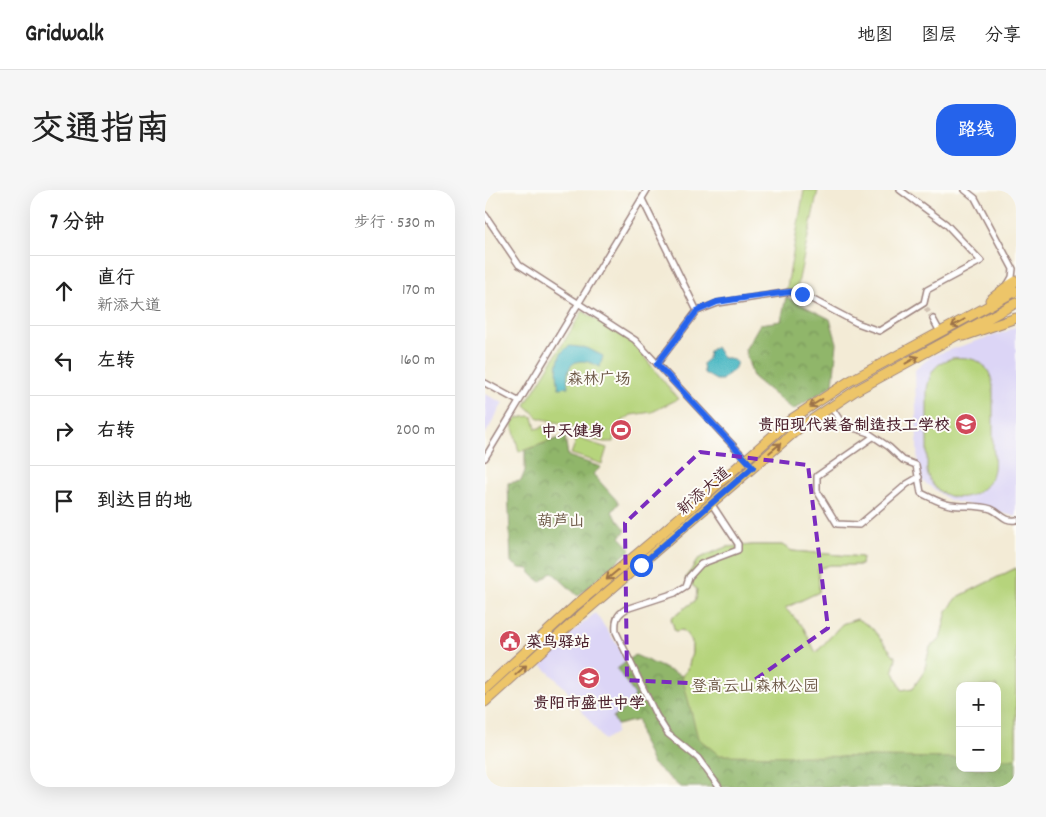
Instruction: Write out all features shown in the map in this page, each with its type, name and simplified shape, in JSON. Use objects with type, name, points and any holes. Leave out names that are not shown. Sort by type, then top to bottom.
[{"type":"main road","points":[[976,313],[1005,288],[1016,282]]},
{"type":"main road","name":"新添大道","points":[[485,689],[575,606],[654,540],[793,418],[848,382],[1016,291]]},
{"type":"main road","name":"新添大道","points":[[485,702],[581,615],[798,429],[855,391],[1016,303]]},
{"type":"main road","points":[[941,344],[1016,318]]},
{"type":"street","points":[[485,458],[647,190]]},
{"type":"street","points":[[657,364],[697,311],[717,302],[790,292],[802,294],[857,323],[879,331],[925,306],[927,290],[981,261],[946,224],[900,190]]},
{"type":"street","points":[[966,190],[975,198],[1013,270],[1012,276],[1005,288]]},
{"type":"street","points":[[642,199],[697,311]]},
{"type":"street","points":[[485,216],[519,265],[635,340],[753,467]]},
{"type":"street","points":[[933,319],[940,332]]},
{"type":"street","points":[[485,383],[518,401]]},
{"type":"street","points":[[831,407],[843,425],[867,432],[889,447],[903,460],[916,465],[921,493],[949,505],[973,506],[993,510],[1003,518],[1016,520]]},
{"type":"street","points":[[873,437],[817,476],[817,491],[837,524],[859,525],[907,484],[919,477]]},
{"type":"street","points":[[711,503],[738,544],[738,550],[701,564],[689,577],[685,586],[675,593],[626,609],[619,613],[615,621],[616,632],[667,734],[699,758],[719,787]]},
{"type":"highlighted area","points":[[700,452],[808,465],[828,628],[746,686],[627,680],[625,523]]},
{"type":"shaded area","name":"贵阳现代装备制造技工学校","points":[[1016,326],[1016,516],[1013,516],[949,500],[918,478],[915,370],[931,356],[1007,331]]},
{"type":"shaded area","points":[[485,394],[503,403],[485,435]]},
{"type":"shaded area","name":"贵阳市盛世中学","points":[[595,613],[628,660],[617,669],[635,695],[631,704],[613,717],[617,725],[616,733],[604,740],[564,687],[538,662]]},
{"type":"green space","points":[[804,190],[818,190],[796,293],[786,293]]},
{"type":"green space","points":[[786,297],[830,319],[837,343],[833,385],[793,410],[753,377],[745,350],[760,324],[781,321]]},
{"type":"green space","name":"森林广场","points":[[583,311],[632,342],[678,399],[652,412],[631,415],[620,423],[614,431],[613,442],[594,440],[578,433],[571,426],[539,418],[525,405]]},
{"type":"green space","points":[[952,358],[967,358],[980,362],[985,366],[993,387],[994,469],[992,476],[983,488],[964,497],[949,496],[938,490],[932,484],[927,472],[927,389],[934,369]]},
{"type":"green space","points":[[533,417],[536,429],[545,426],[550,441],[519,452],[512,423],[518,418]]},
{"type":"green space","name":"葫芦山","points":[[565,436],[568,456],[601,467],[593,474],[619,503],[612,512],[626,530],[620,537],[631,549],[578,596],[552,572],[541,582],[533,576],[529,569],[520,568],[511,562],[508,483],[521,481],[525,471],[525,450]]},
{"type":"green space","points":[[577,438],[607,448],[602,464],[571,454]]},
{"type":"green space","name":"登高云山森林公园","points":[[753,545],[782,545],[792,551],[862,557],[861,565],[830,565],[818,569],[819,592],[785,608],[803,627],[816,653],[842,624],[857,619],[871,627],[896,658],[893,670],[902,690],[913,688],[924,672],[930,647],[940,640],[947,611],[958,597],[1016,568],[1016,787],[680,787],[652,763],[641,737],[638,720],[617,725],[613,717],[631,704],[635,695],[617,669],[635,655],[682,676],[688,669],[692,653],[692,641],[683,630],[675,631],[671,618],[696,600],[697,589],[685,580],[698,559],[726,547]]},
{"type":"green space","name":"登高云山森林公园","points":[[782,545],[792,551],[862,557],[861,565],[830,565],[818,569],[819,592],[785,608],[803,627],[816,653],[842,624],[857,619],[871,627],[896,658],[893,670],[902,690],[913,688],[924,672],[930,647],[940,640],[947,611],[958,597],[1016,568],[1016,759],[1001,759],[1001,682],[956,682],[956,758],[719,755],[698,738],[682,676],[688,669],[692,653],[692,641],[683,630],[675,631],[671,618],[696,600],[697,589],[685,580],[698,559],[726,547]]},
{"type":"water","points":[[570,346],[587,348],[603,356],[600,367],[586,361],[575,363],[568,371],[568,387],[559,388],[557,370],[559,358],[565,349]]},
{"type":"water","points":[[716,347],[723,358],[729,358],[737,362],[734,370],[722,380],[716,380],[704,373],[703,363],[708,359],[709,351]]},
{"type":"tunnel","points":[[926,308],[933,319]]},
{"type":"place","name":"贵阳现代装备制造技工学校","points":[[966,424]]},
{"type":"place","name":"中天健身","points":[[621,430]]},
{"type":"place","name":"菜鸟驿站","points":[[510,641]]},
{"type":"place","name":"贵阳市盛世中学","points":[[589,678]]},
{"type":"route","points":[[641,565],[753,467],[657,364],[697,311],[717,302],[790,292],[802,294]]}]
